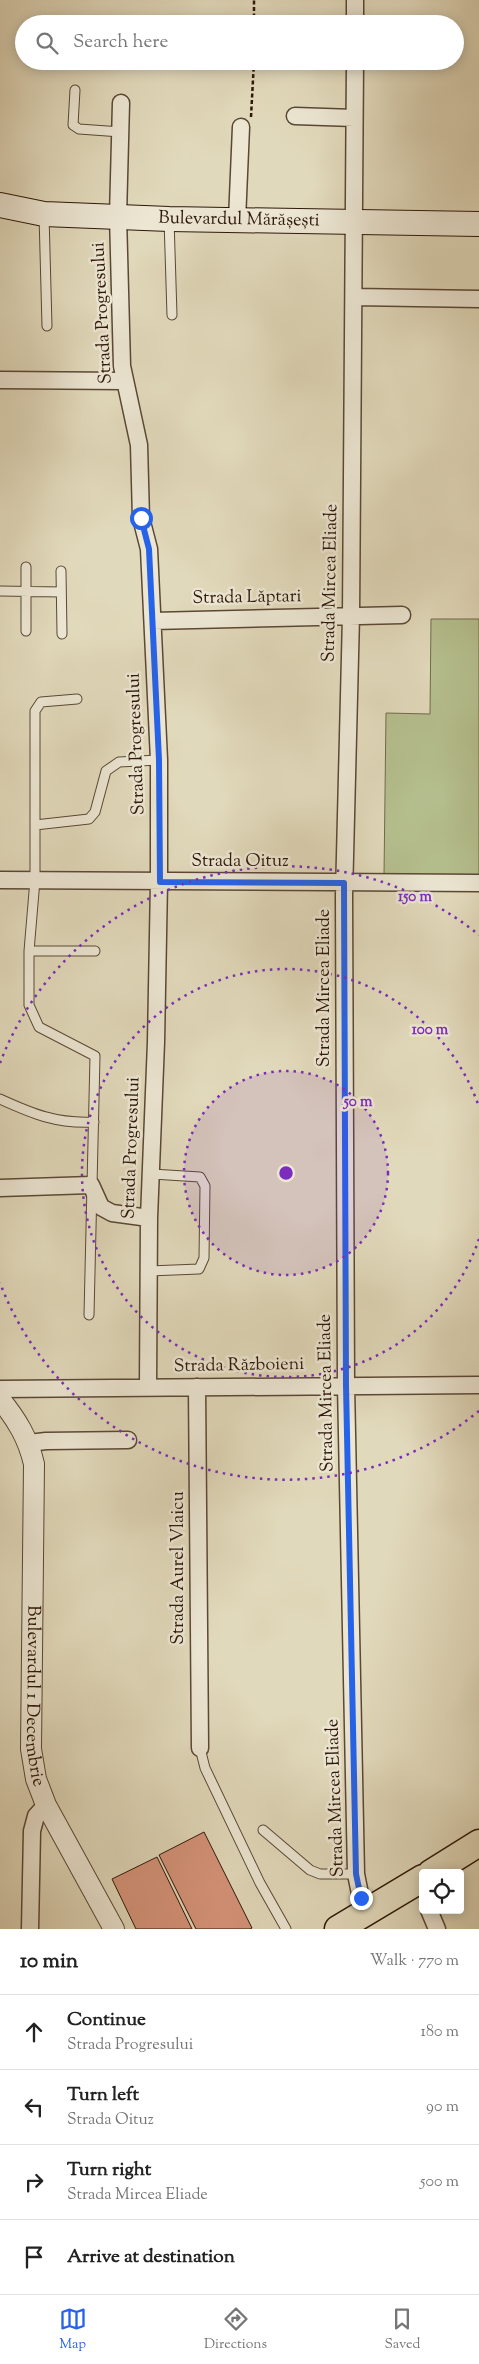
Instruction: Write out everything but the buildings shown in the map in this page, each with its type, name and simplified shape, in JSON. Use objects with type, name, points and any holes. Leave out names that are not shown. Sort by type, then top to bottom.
[{"type":"main road","name":"Bulevardul Mărășești","points":[[0,205],[44,214],[170,219],[479,224]]},
{"type":"main road","points":[[442,1869],[479,1843]]},
{"type":"main road","points":[[338,1929],[419,1884]]},
{"type":"street","points":[[355,0],[355,15]]},
{"type":"street","name":"Strada Mircea Eliade","points":[[355,70],[355,297],[351,616],[344,883],[346,1385],[356,1874],[364,1914]]},
{"type":"street","name":"Strada Progresului","points":[[121,103],[118,216],[124,381],[139,445],[141,518],[149,549],[159,760],[160,882],[152,1174],[149,1218],[148,1387]]},
{"type":"street","points":[[296,116],[354,118]]},
{"type":"street","points":[[237,220],[241,127]]},
{"type":"street","points":[[355,297],[479,299]]},
{"type":"street","points":[[0,380],[124,381]]},
{"type":"street","name":"Strada Lăptari","points":[[153,621],[402,615]]},
{"type":"street","name":"Strada Oituz","points":[[0,880],[479,883]]},
{"type":"street","points":[[0,1188],[91,1185],[101,1207],[112,1214],[149,1218]]},
{"type":"street","name":"Strada Războieni","points":[[0,1389],[479,1385]]},
{"type":"street","name":"Strada Aurel Vlaicu","points":[[197,1387],[200,1748]]},
{"type":"street","name":"Bulevardul 1 Decembrie","points":[[0,1399],[20,1425],[29,1443],[34,1464],[31,1749],[36,1778],[46,1805],[114,1929]]},
{"type":"street","points":[[29,1443],[128,1440]]},
{"type":"street","points":[[30,1929],[32,1831],[36,1816],[46,1805]]},
{"type":"street","points":[[431,1914],[437,1929]]},
{"type":"lane","points":[[75,90],[73,125],[79,129],[121,132]]},
{"type":"lane","points":[[44,214],[47,326]]},
{"type":"lane","points":[[170,219],[172,315]]},
{"type":"lane","points":[[26,568],[26,631]]},
{"type":"lane","points":[[61,571],[62,634]]},
{"type":"lane","points":[[0,591],[61,592]]},
{"type":"lane","points":[[77,699],[41,702],[35,711],[35,880],[29,951],[29,1005],[39,1027],[95,1056],[89,1315]]},
{"type":"lane","points":[[35,825],[89,819],[95,812],[106,771],[118,762],[159,760]]},
{"type":"lane","points":[[29,951],[95,951]]},
{"type":"lane","points":[[0,1099],[31,1114],[71,1123],[94,1122]]},
{"type":"lane","points":[[149,1271],[199,1269],[204,1258],[205,1186],[200,1177],[152,1174]]},
{"type":"lane","points":[[200,1748],[205,1768],[260,1883],[286,1929]]},
{"type":"lane","points":[[263,1830],[310,1870],[320,1874],[356,1874]]},
{"type":"path","points":[[254,0],[254,15]]},
{"type":"path","points":[[241,127],[252,117],[254,70]]},
{"type":"green space","points":[[431,619],[479,619],[479,877],[384,875],[386,713],[430,714]]},
{"type":"route","points":[[141,518],[149,549],[159,760],[160,882],[344,883],[346,1385],[356,1874],[361,1898]]}]
